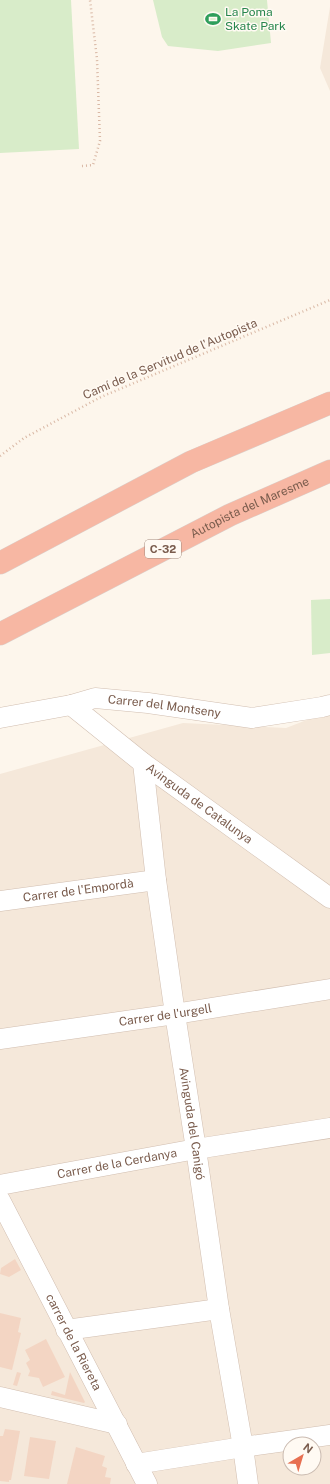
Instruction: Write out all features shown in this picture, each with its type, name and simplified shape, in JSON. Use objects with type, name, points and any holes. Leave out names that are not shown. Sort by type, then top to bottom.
[{"type":"highway","points":[[0,563],[191,462],[330,403]]},
{"type":"highway","name":"Autopista del Maresme","points":[[0,634],[230,514],[330,471]]},
{"type":"street","name":"Carrer del Montseny","points":[[0,718],[71,705],[96,698],[148,703],[252,718],[330,705]]},
{"type":"street","name":"Avinguda de Catalunya","points":[[71,705],[143,763],[330,898]]},
{"type":"street","name":"Avinguda del Canigó","points":[[143,763],[156,880],[175,1014],[219,1309],[248,1484]]},
{"type":"street","name":"Carrer de l'Empordà","points":[[0,901],[156,880]]},
{"type":"street","name":"Carrer de l'urgell","points":[[0,1039],[175,1014],[330,989]]},
{"type":"street","name":"Carrer de la Cerdanya","points":[[0,1185],[196,1148],[330,1128]]},
{"type":"street","name":"carrer de la Riereta","points":[[0,1200],[66,1330],[117,1424],[146,1484]]},
{"type":"street","points":[[66,1330],[219,1309]]},
{"type":"street","points":[[0,1397],[117,1424]]},
{"type":"street","points":[[136,1464],[330,1435]]},
{"type":"path","points":[[82,166],[93,165],[100,141],[97,59],[90,0]]},
{"type":"path","name":"Camí de la Servitud de l'Autopista","points":[[0,456],[24,438],[101,396],[330,300]]},
{"type":"shaded area","points":[[330,7],[330,91],[320,68]]},
{"type":"shaded area","points":[[330,711],[330,1484],[0,1484],[0,774],[183,723],[286,728]]},
{"type":"green space","points":[[0,0],[71,0],[79,149],[0,153]]},
{"type":"green space","name":"La Poma Skate Park","points":[[153,0],[267,0],[271,43],[218,51],[168,46],[162,37]]},
{"type":"green space","points":[[330,599],[330,653],[312,655],[311,600]]},
{"type":"building","points":[[15,1259],[21,1270],[9,1277],[0,1274],[1,1268]]},
{"type":"building","points":[[0,1313],[21,1318],[18,1332],[21,1333],[12,1370],[0,1367]]},
{"type":"building","points":[[46,1339],[65,1377],[43,1387],[39,1378],[28,1376],[30,1371],[26,1363],[30,1360],[25,1350]]},
{"type":"building","points":[[17,1372],[21,1373],[17,1386],[13,1385]]},
{"type":"building","points":[[70,1372],[85,1402],[84,1403],[51,1395],[52,1391],[65,1395]]},
{"type":"building","points":[[5,1429],[20,1431],[11,1480],[9,1480],[9,1482],[0,1481],[0,1436],[3,1436]]},
{"type":"building","points":[[30,1437],[56,1441],[49,1479],[24,1476]]},
{"type":"building","points":[[76,1447],[105,1456],[102,1466],[107,1468],[105,1477],[111,1478],[110,1484],[67,1484]]},
{"type":"place","name":"La Poma Skate Park","points":[[213,19]]}]
